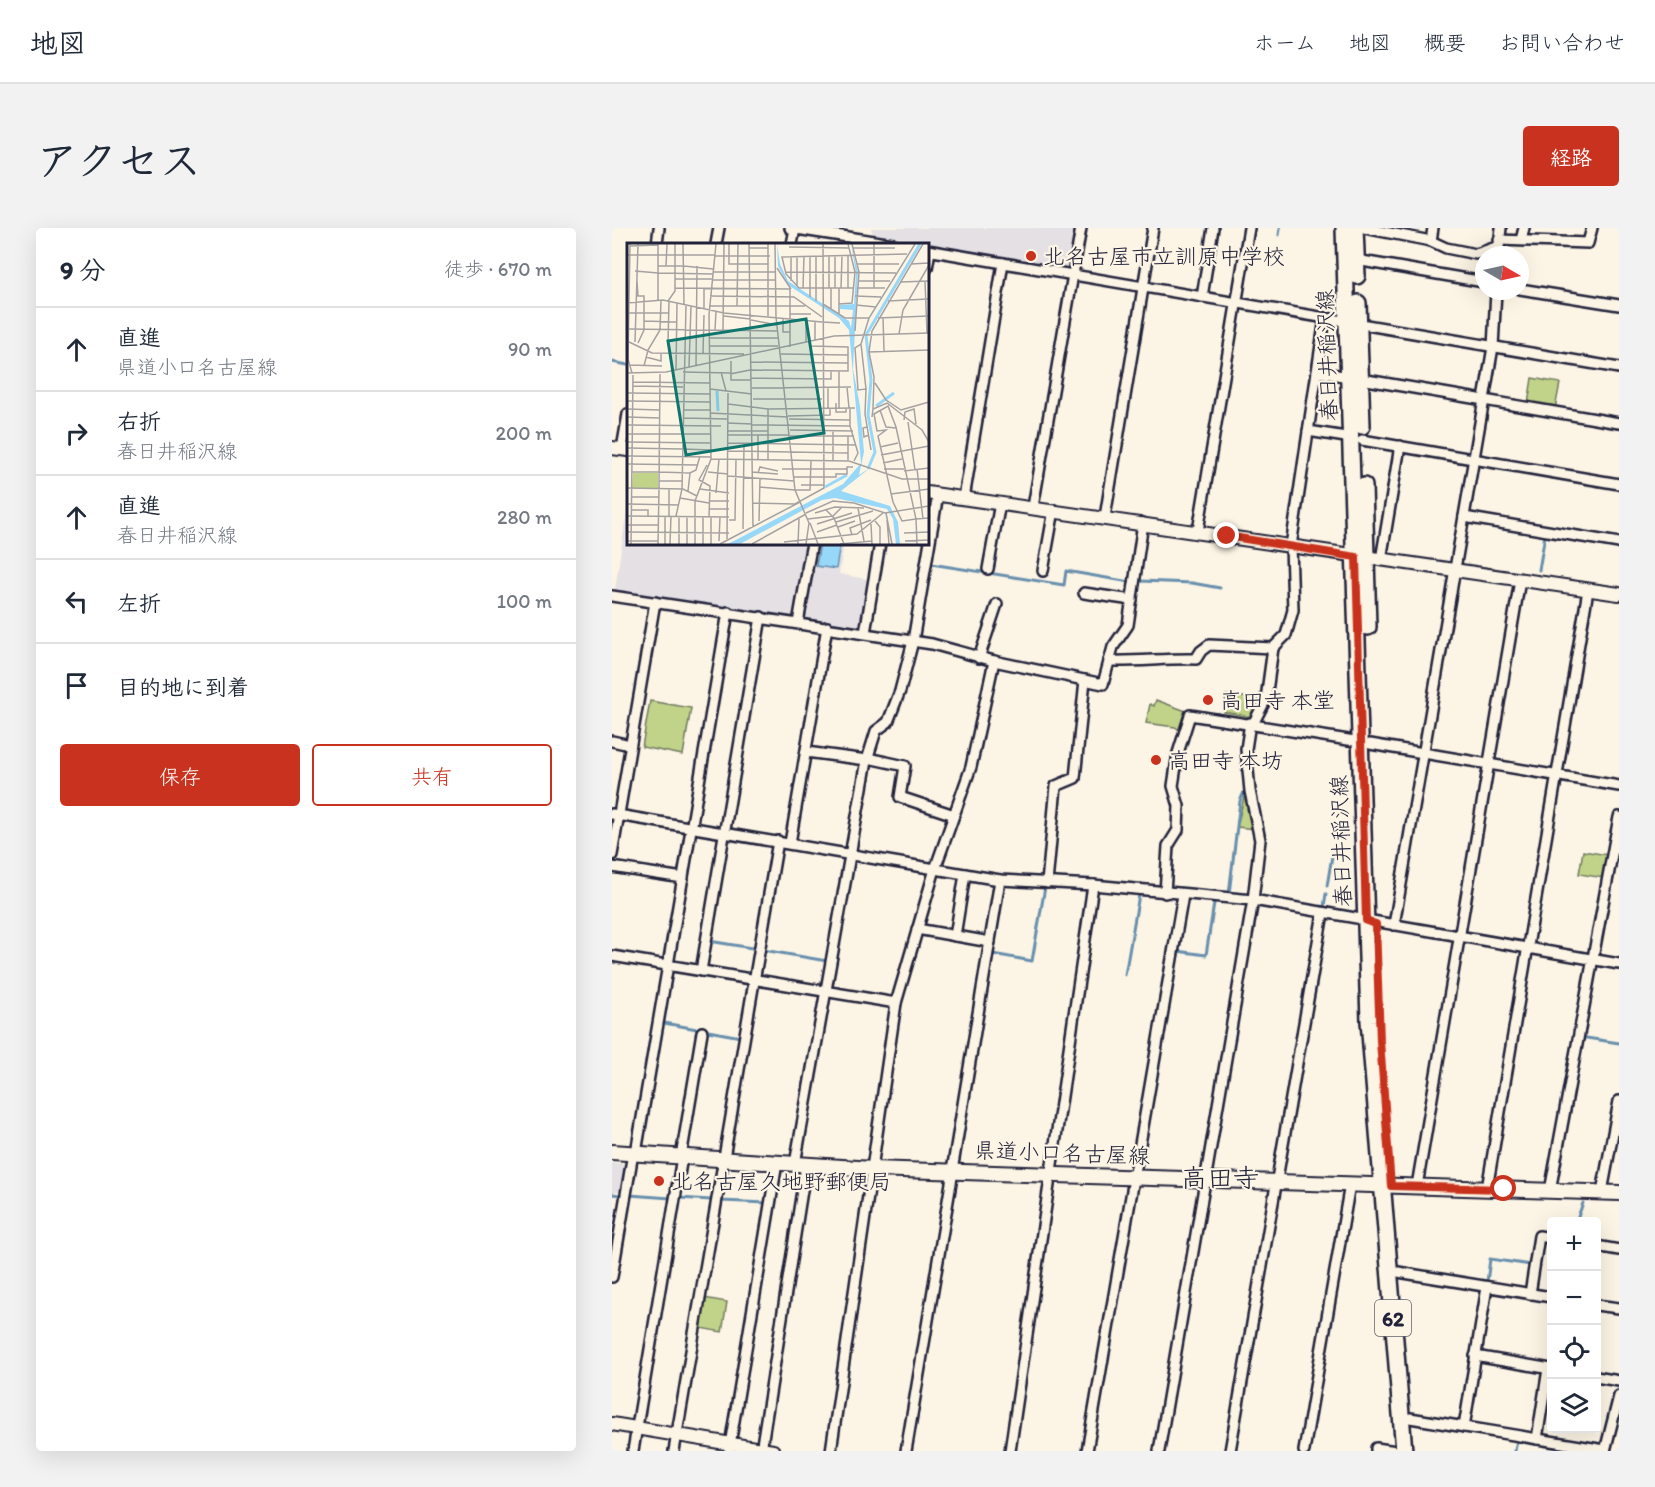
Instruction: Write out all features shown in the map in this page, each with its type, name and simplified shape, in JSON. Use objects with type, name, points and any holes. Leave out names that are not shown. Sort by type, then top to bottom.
[{"type":"main road","name":"春日井稲沢線","points":[[1344,228],[1354,324],[1357,439],[1368,558],[1365,743],[1371,922],[1369,1021],[1386,1185],[1398,1272],[1413,1451]]},
{"type":"main road","name":"春日井稲沢線","points":[[1354,324],[1355,228]]},
{"type":"main road","name":"県道小口名古屋線","points":[[612,1152],[872,1169],[1619,1193]]},
{"type":"main road","name":"春日井稲沢線","points":[[1386,1185],[1404,1451]]},
{"type":"street","points":[[657,243],[659,228]]},
{"type":"street","points":[[716,243],[719,228]]},
{"type":"street","points":[[792,228],[878,243]]},
{"type":"street","points":[[862,242],[864,228]]},
{"type":"street","points":[[1033,507],[1081,228]]},
{"type":"street","points":[[1105,517],[1153,228]]},
{"type":"street","points":[[1202,297],[1213,228]]},
{"type":"street","points":[[1198,531],[1249,228]]},
{"type":"street","points":[[1364,228],[1431,241],[1446,248],[1475,254]]},
{"type":"street","points":[[1431,241],[1433,228]]},
{"type":"street","points":[[1499,246],[1501,228]]},
{"type":"street","points":[[1521,240],[1524,228]]},
{"type":"street","points":[[1502,246],[1521,240],[1588,243],[1592,228]]},
{"type":"street","points":[[928,250],[1619,368]]},
{"type":"street","points":[[1356,260],[1475,280]]},
{"type":"street","points":[[964,498],[1004,263]]},
{"type":"street","points":[[1529,290],[1619,305]]},
{"type":"street","points":[[1394,925],[1492,346],[1495,300]]},
{"type":"street","points":[[1159,1451],[1253,900],[1260,840],[1250,791],[1246,749],[1251,724],[1266,699],[1273,648],[1286,634],[1293,610],[1291,546],[1325,318]]},
{"type":"street","points":[[1317,372],[1619,423]]},
{"type":"street","points":[[621,449],[627,419]]},
{"type":"street","points":[[1308,431],[1619,484]]},
{"type":"street","points":[[1368,558],[1400,446]]},
{"type":"street","points":[[928,530],[933,493],[1143,522],[1368,558],[1619,594]]},
{"type":"street","points":[[988,569],[1000,503]]},
{"type":"street","points":[[1043,571],[1054,510]]},
{"type":"street","points":[[1464,517],[1619,543]]},
{"type":"street","points":[[612,596],[913,641],[994,662],[1103,684],[1113,647],[1128,625],[1143,522]]},
{"type":"street","points":[[798,622],[812,544]]},
{"type":"street","points":[[865,633],[880,544]]},
{"type":"street","points":[[612,1424],[676,1435],[730,1448],[765,1450],[800,1165],[825,991],[849,853],[867,759],[876,731],[888,722],[913,641],[926,544]]},
{"type":"street","points":[[1418,1186],[1520,580]]},
{"type":"street","points":[[1487,1189],[1588,590]]},
{"type":"street","points":[[1084,593],[1132,600]]},
{"type":"street","points":[[612,855],[615,815],[630,745],[655,602]]},
{"type":"street","points":[[979,658],[997,604]]},
{"type":"street","points":[[612,1277],[728,612]]},
{"type":"street","points":[[701,971],[761,617]]},
{"type":"street","points":[[790,843],[827,627]]},
{"type":"street","points":[[1109,661],[1196,659],[1209,645],[1273,648]]},
{"type":"street","points":[[831,1451],[896,1003],[935,868],[981,728],[994,662]]},
{"type":"street","points":[[1047,884],[1056,786],[1075,778],[1085,680]]},
{"type":"street","points":[[1165,893],[1168,846],[1178,830],[1179,806],[1173,786],[1178,753],[1190,715],[1619,786]]},
{"type":"street","points":[[612,741],[630,745]]},
{"type":"street","points":[[806,752],[905,766],[900,797],[954,815]]},
{"type":"street","points":[[615,815],[1000,880],[1093,885],[1253,900],[1619,964]]},
{"type":"street","points":[[1550,1191],[1582,1009],[1617,845],[1619,816]]},
{"type":"street","points":[[674,1451],[778,841]]},
{"type":"street","points":[[612,867],[683,878]]},
{"type":"street","points":[[955,936],[965,874]]},
{"type":"street","points":[[906,1451],[1000,880]]},
{"type":"street","points":[[1010,1451],[1093,885]]},
{"type":"street","points":[[1087,1451],[1183,895]]},
{"type":"street","points":[[1230,1451],[1323,913]]},
{"type":"street","points":[[917,929],[990,942]]},
{"type":"street","points":[[612,956],[896,1003]]},
{"type":"street","points":[[633,1451],[702,1032]]},
{"type":"street","points":[[1602,1192],[1619,1101]]},
{"type":"street","points":[[730,1448],[777,1163]]},
{"type":"street","points":[[1304,1451],[1350,1184]]},
{"type":"street","points":[[1530,1294],[1539,1236],[1547,1237]]},
{"type":"street","points":[[1601,1247],[1619,1250]]},
{"type":"street","points":[[1398,1272],[1547,1296]]},
{"type":"street","points":[[1464,1427],[1487,1287]]},
{"type":"street","points":[[1601,1306],[1619,1308]]},
{"type":"street","points":[[1475,1356],[1547,1368]]},
{"type":"street","points":[[1601,1378],[1619,1381]]},
{"type":"street","points":[[1537,1439],[1548,1379]]},
{"type":"street","points":[[1410,1418],[1605,1450],[1619,1396]]},
{"type":"street","points":[[1376,1451],[1376,1448],[1396,1451]]},
{"type":"shaded area","name":"北名古屋市立訓原中学校","points":[[871,228],[1078,228],[1071,267],[1068,269],[928,245],[928,243],[873,236]]},
{"type":"shaded area","points":[[627,510],[627,544],[844,544],[839,574],[872,580],[863,627],[615,590]]},
{"type":"shaded area","points":[[612,1163],[627,1164],[623,1192],[612,1192]]},
{"type":"green space","points":[[1532,378],[1560,383],[1555,409],[1528,404]]},
{"type":"green space","points":[[1226,695],[1261,699],[1251,717],[1224,712]]},
{"type":"green space","points":[[1156,700],[1186,711],[1181,731],[1175,727],[1146,723],[1150,704],[1154,706]]},
{"type":"green space","points":[[650,701],[691,708],[683,755],[642,747]]},
{"type":"green space","points":[[1245,793],[1248,793],[1255,829],[1237,827]]},
{"type":"green space","points":[[1583,851],[1608,855],[1604,878],[1579,874]]},
{"type":"green space","points":[[704,1298],[727,1302],[722,1332],[700,1328]]},
{"type":"water","points":[[820,544],[840,544],[836,569],[816,566]]},
{"type":"waterway","points":[[1279,235],[1280,228]]},
{"type":"waterway","points":[[928,280],[930,269]]},
{"type":"waterway","points":[[1328,334],[1330,322]]},
{"type":"waterway","points":[[612,362],[627,365]]},
{"type":"waterway","points":[[1314,425],[1318,402]]},
{"type":"waterway","points":[[1302,500],[1312,437]]},
{"type":"waterway","points":[[1539,570],[1545,535],[1548,535]]},
{"type":"waterway","points":[[931,564],[1064,585],[1066,571],[1130,582]]},
{"type":"waterway","points":[[1140,581],[1192,583],[1220,588]]},
{"type":"waterway","points":[[1229,894],[1240,801],[1244,792]]},
{"type":"waterway","points":[[1327,886],[1332,856]]},
{"type":"waterway","points":[[993,954],[1032,961],[1045,887]]},
{"type":"waterway","points":[[1324,907],[1326,894]]},
{"type":"waterway","points":[[1125,975],[1139,895]]},
{"type":"waterway","points":[[1177,951],[1206,955],[1214,903]]},
{"type":"waterway","points":[[709,941],[758,949]]},
{"type":"waterway","points":[[763,950],[827,961]]},
{"type":"waterway","points":[[987,989],[988,981]]},
{"type":"waterway","points":[[980,1027],[985,1000]]},
{"type":"waterway","points":[[664,1023],[741,1037]]},
{"type":"waterway","points":[[1580,1037],[1619,1043]]},
{"type":"waterway","points":[[612,1194],[621,1195]]},
{"type":"waterway","points":[[629,1195],[671,1198]]},
{"type":"waterway","points":[[679,1198],[711,1200]]},
{"type":"waterway","points":[[721,1201],[767,1203]]},
{"type":"waterway","points":[[1578,1217],[1583,1203]]},
{"type":"waterway","points":[[1487,1282],[1490,1259],[1531,1265]]},
{"type":"waterway","points":[[1515,1451],[1517,1439]]},
{"type":"place","name":"北名古屋市立訓原中学校","points":[[1031,256]]},
{"type":"place","name":"高田寺 本堂","points":[[1208,700]]},
{"type":"place","name":"高田寺 本坊","points":[[1156,760]]},
{"type":"place","name":"北名古屋久地野郵便局","points":[[659,1181]]},
{"type":"district","name":"高田寺","points":[[1220,1178]]},
{"type":"route","points":[[1227,536],[1356,557],[1366,921],[1376,924],[1380,1041],[1391,1186],[1504,1189]]}]
